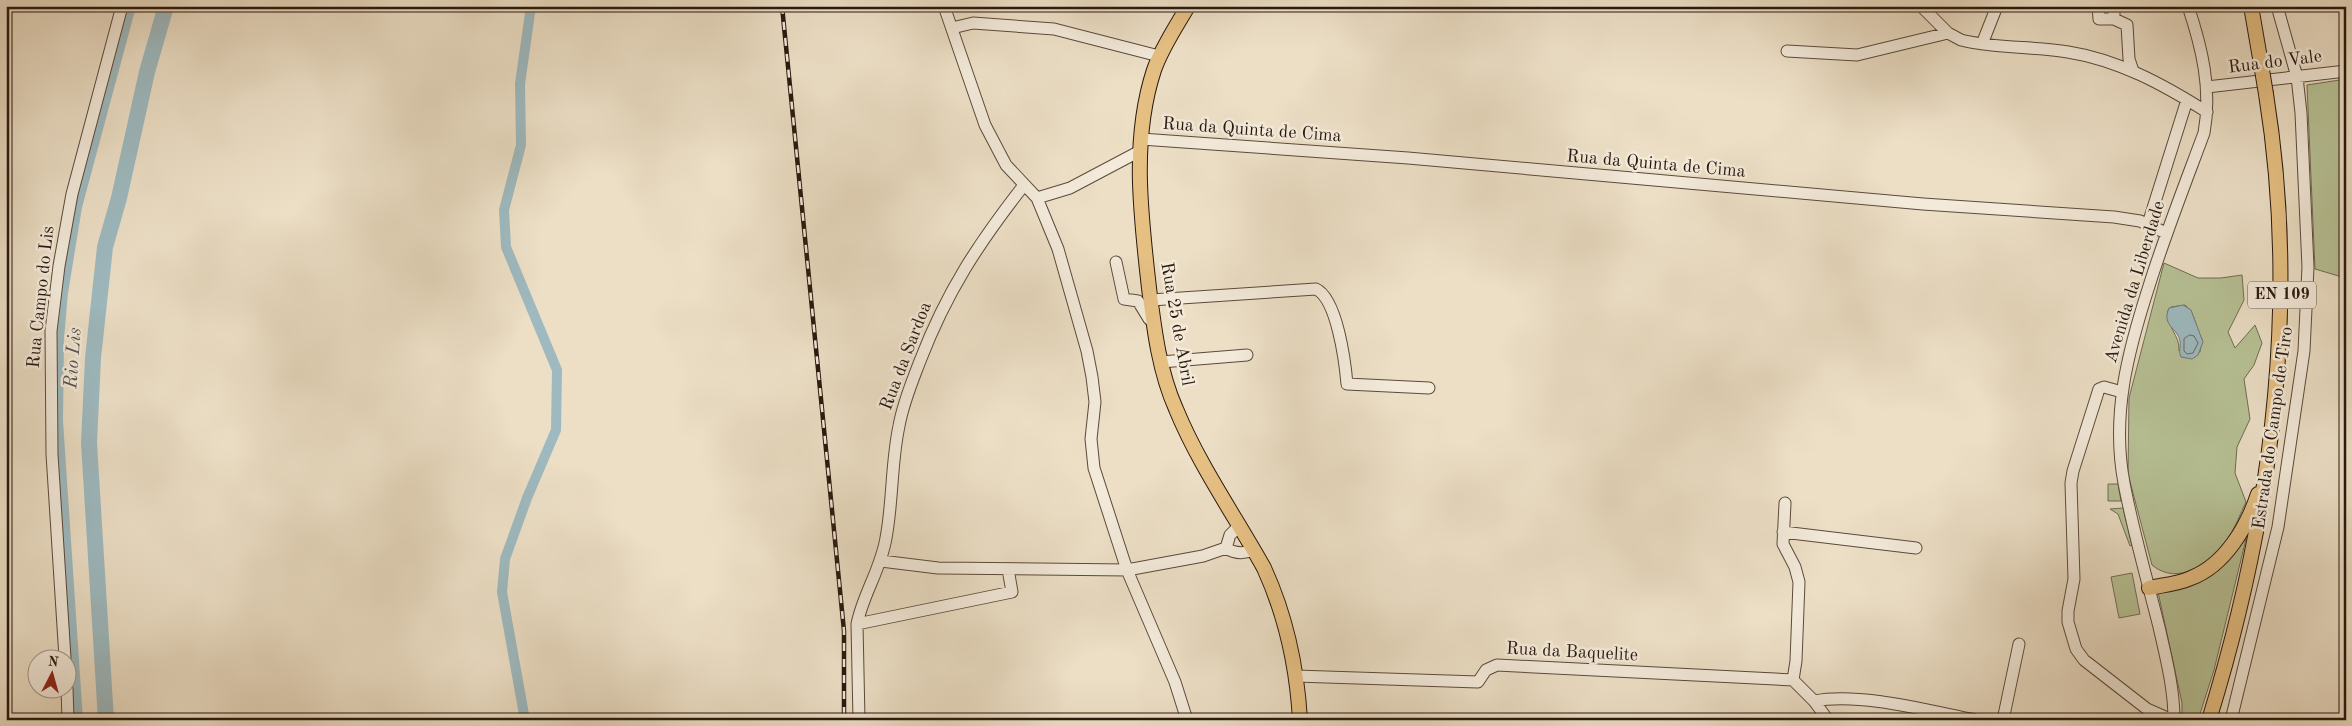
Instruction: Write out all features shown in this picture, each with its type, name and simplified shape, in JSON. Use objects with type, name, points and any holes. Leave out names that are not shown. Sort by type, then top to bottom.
[{"type":"main road","name":"Rua 25 de Abril","points":[[1188,6],[1159,56],[1150,82],[1140,145],[1143,231],[1154,320],[1161,362],[1175,409],[1254,550],[1271,584],[1283,616],[1296,676],[1300,720]]},
{"type":"main road","name":"EN 109","points":[[2209,720],[2250,572],[2268,466],[2278,370],[2282,266],[2275,158],[2251,6]]},
{"type":"main road","points":[[2149,588],[2191,578],[2202,573],[2222,556],[2239,535],[2252,511],[2268,466]]},
{"type":"street","name":"Rua Campo do Lis","points":[[65,648],[52,454],[52,332],[59,266],[72,194],[122,6]]},
{"type":"street","points":[[944,6],[985,125],[1006,165],[1037,198],[1058,249],[1087,351],[1095,402],[1091,439],[1094,468],[1127,570],[1175,682],[1187,720]]},
{"type":"street","points":[[1921,6],[1948,33],[1961,40],[2085,55],[2133,71],[2207,112]]},
{"type":"street","points":[[1982,44],[1997,6]]},
{"type":"street","points":[[2098,6],[2099,19],[2114,14],[2127,25],[2129,59],[2133,71]]},
{"type":"street","name":"Avenida da Liberdade","points":[[2173,720],[2172,687],[2123,474],[2120,425],[2122,392],[2136,328],[2166,233],[2204,133],[2207,112],[2207,87],[2203,57],[2188,6]]},
{"type":"street","name":"Estrada do Campo de Tiro","points":[[2231,720],[2278,527],[2304,351],[2308,267],[2301,113],[2297,77],[2277,6]]},
{"type":"street","points":[[952,28],[973,23],[1054,29],[1159,56]]},
{"type":"street","points":[[1787,51],[1857,55],[1948,33]]},
{"type":"street","name":"Rua do Vale","points":[[2207,87],[2346,71]]},
{"type":"street","points":[[2148,224],[2187,100]]},
{"type":"street","points":[[1037,198],[1070,188],[1140,145]]},
{"type":"street","name":"Rua da Quinta de Cima","points":[[1140,145],[1408,158],[1913,204],[2114,217],[2148,224],[2166,233]]},
{"type":"street","name":"Rua da Sardoa","points":[[859,720],[857,624],[859,611],[881,561],[887,537],[894,448],[905,399],[931,333],[954,285],[988,233],[1024,186]]},
{"type":"street","points":[[1116,262],[1124,299],[1138,301],[1149,319],[1154,320]]},
{"type":"street","points":[[1151,300],[1316,289],[1323,292],[1328,300],[1344,352],[1348,388],[1430,388]]},
{"type":"street","points":[[1161,362],[1247,355]]},
{"type":"street","points":[[2122,392],[2104,387],[2098,389],[2073,471],[2070,495],[2074,579],[2068,611],[2068,622],[2076,648],[2084,660],[2147,709],[2173,720]]},
{"type":"street","points":[[1785,503],[1783,544],[1795,567],[1799,582],[1796,661],[1793,680],[1814,701],[1828,720]]},
{"type":"street","points":[[1226,548],[1230,535],[1240,526]]},
{"type":"street","points":[[1783,532],[1916,548]]},
{"type":"street","points":[[881,561],[938,568],[1127,570],[1203,556],[1226,548],[1233,552],[1241,553],[1254,550]]},
{"type":"street","points":[[857,624],[1012,592],[1008,569]]},
{"type":"street","points":[[2003,720],[2019,644]]},
{"type":"street","name":"Rua da Baquelite","points":[[1296,676],[1478,682],[1486,670],[1497,665],[1793,680]]},
{"type":"street","points":[[67,698],[68,720]]},
{"type":"street","points":[[1814,701],[1855,699],[1976,720]]},
{"type":"green space","points":[[2346,79],[2346,275],[2342,277],[2315,269],[2307,85]]},
{"type":"green space","points":[[2164,263],[2198,278],[2221,278],[2242,275],[2244,300],[2228,332],[2235,348],[2255,325],[2262,343],[2254,365],[2244,379],[2250,419],[2237,447],[2235,473],[2246,502],[2235,526],[2220,549],[2203,564],[2183,573],[2172,574],[2152,565],[2128,474],[2129,398]],"holes":[[[2185,305],[2189,309],[2202,339],[2200,352],[2179,351],[2179,345],[2169,322],[2168,310],[2171,307]]]},
{"type":"green space","points":[[2108,484],[2118,484],[2121,501],[2108,501]]},
{"type":"green space","points":[[2123,508],[2132,545],[2130,546],[2118,514],[2110,509]]},
{"type":"green space","points":[[2246,539],[2214,670],[2198,720],[2182,720],[2182,703],[2158,592],[2236,550]]},
{"type":"green space","points":[[2132,573],[2140,614],[2119,618],[2111,577]]},
{"type":"water","points":[[2183,305],[2191,310],[2203,342],[2198,355],[2192,359],[2181,357],[2179,337],[2167,319],[2169,308]]},
{"type":"waterway","points":[[78,720],[58,421],[59,338],[63,293],[77,207],[131,6]]},
{"type":"waterway","name":"Rio Lis","points":[[106,720],[89,443],[93,358],[105,247],[119,198],[147,72],[166,6]]},
{"type":"waterway","points":[[525,720],[502,592],[505,559],[527,498],[556,430],[557,370],[506,247],[504,210],[521,145],[520,84],[531,6]]},
{"type":"railway","points":[[782,6],[844,631],[844,720]]}]
